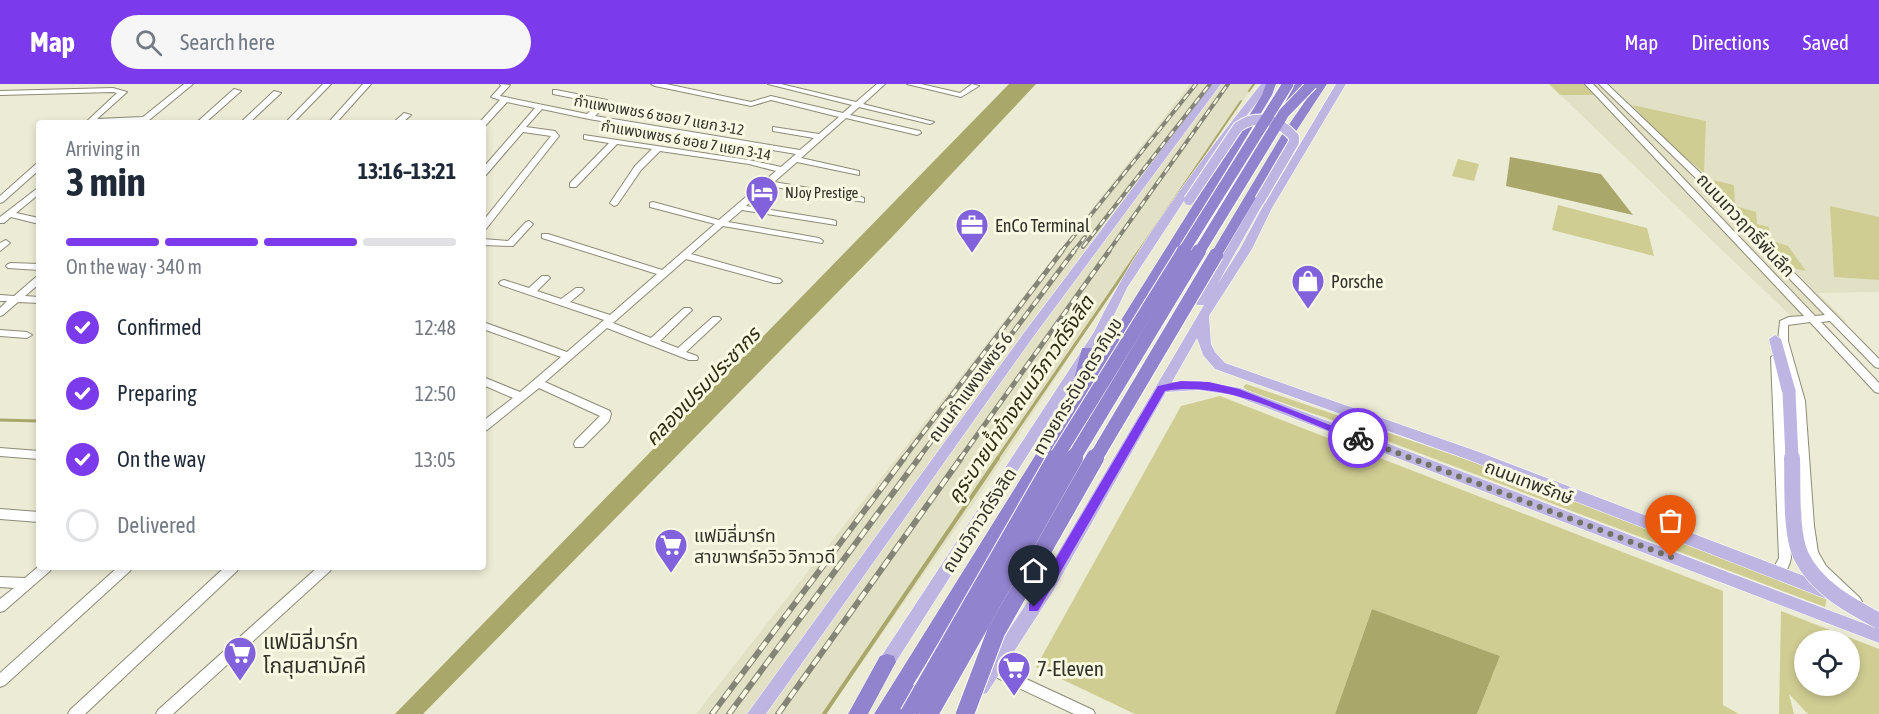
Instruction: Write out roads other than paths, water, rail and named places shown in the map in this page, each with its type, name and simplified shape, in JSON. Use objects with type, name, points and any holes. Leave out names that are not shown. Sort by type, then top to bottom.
[{"type":"highway","name":"ถนนวิภาวดีรังสิต","points":[[884,714],[1267,95],[1269,84]]},
{"type":"highway","name":"ทางยกระดับอุตราภิมุข","points":[[909,714],[1077,421],[1288,84]]},
{"type":"highway","points":[[928,714],[1252,173],[1302,84]]},
{"type":"highway","name":"ทางยกระดับอุตราภิมุข","points":[[928,714],[1094,423],[1302,84]]},
{"type":"highway","name":"ทางยกระดับอุตราภิมุข","points":[[1284,113],[1312,84]]},
{"type":"highway","points":[[964,714],[1001,622],[1062,513],[1287,136],[1322,84]]},
{"type":"highway","points":[[1240,218],[1252,173]]},
{"type":"highway","points":[[1075,405],[1088,351]]},
{"type":"highway","points":[[897,714],[947,651]]},
{"type":"highway","points":[[858,714],[887,662]]},
{"type":"main road","name":"ถนนกำแพงเพชร 6","points":[[756,714],[1034,328],[1216,84]]},
{"type":"main road","name":"ถนนวิภาวดีรังสิต","points":[[847,714],[887,662],[1088,351],[1100,332],[1121,288],[1197,173],[1269,84]]},
{"type":"main road","points":[[964,714],[1046,588],[1203,316],[1246,249],[1267,208],[1341,84]]},
{"type":"main road","points":[[1100,332],[1119,308],[1238,127],[1249,120],[1281,124],[1294,137],[1294,142],[1166,365],[1151,406]]},
{"type":"main road","name":"ถนนเทพรักษ์","points":[[1203,316],[1201,336],[1206,354],[1220,366],[1474,456],[1879,612]]},
{"type":"main road","points":[[1775,339],[1789,392],[1795,523],[1801,555],[1824,586],[1842,601],[1879,621]]},
{"type":"main road","points":[[1236,392],[1237,382],[1244,374]]},
{"type":"main road","name":"ถนนเทพรักษ์","points":[[1162,388],[1181,384],[1209,386],[1236,392],[1879,636]]},
{"type":"street","points":[[1,93],[12,84]]},
{"type":"street","points":[[134,120],[149,118],[189,84]]},
{"type":"street","points":[[292,120],[327,84]]},
{"type":"street","points":[[335,120],[368,84]]},
{"type":"street","points":[[486,120],[504,100],[495,97],[504,89],[506,85],[504,84]]},
{"type":"street","points":[[655,84],[751,104],[768,98],[917,133]]},
{"type":"street","points":[[772,84],[930,122]]},
{"type":"street","points":[[486,425],[538,383],[881,84]]},
{"type":"street","points":[[911,84],[926,85],[962,95],[975,86]]},
{"type":"street","name":"ถนนเทวฤทธิ์พันลึก","points":[[1589,84],[1879,389]]},
{"type":"street","name":"ถนนเทวฤทธิ์พันลึก","points":[[1603,84],[1699,176],[1731,214],[1879,365]]},
{"type":"street","points":[[1,93],[120,87],[123,94],[92,120]]},
{"type":"street","points":[[204,120],[237,92]]},
{"type":"street","points":[[556,92],[604,102],[589,117]]},
{"type":"street","points":[[247,120],[277,93]]},
{"type":"street","name":"กำแพงเพชร 6 ซอย 7 แยก 3-12","points":[[504,100],[800,156],[856,174]]},
{"type":"street","points":[[486,169],[539,108]]},
{"type":"street","points":[[401,120],[407,115]]},
{"type":"street","points":[[486,223],[555,136],[552,133],[520,129]]},
{"type":"street","points":[[776,129],[822,137]]},
{"type":"street","name":"กำแพงเพชร 6 ซอย 7 แยก 3-14","points":[[587,137],[749,162],[782,170]]},
{"type":"street","points":[[573,185],[615,141]]},
{"type":"street","points":[[614,203],[638,168],[658,148]]},
{"type":"street","points":[[0,200],[36,169]]},
{"type":"street","points":[[1680,179],[1699,176]]},
{"type":"street","points":[[767,183],[861,201]]},
{"type":"street","points":[[1,221],[36,192]]},
{"type":"street","points":[[653,205],[720,224],[819,241]]},
{"type":"street","points":[[738,207],[833,223]]},
{"type":"street","points":[[9,214],[36,220]]},
{"type":"street","points":[[486,242],[510,244],[529,224]]},
{"type":"street","points":[[545,236],[663,273]]},
{"type":"street","points":[[684,255],[777,281]]},
{"type":"street","points":[[11,266],[36,267]]},
{"type":"street","points":[[531,292],[545,278]]},
{"type":"street","points":[[0,313],[36,282]]},
{"type":"street","points":[[504,283],[562,302],[693,358]]},
{"type":"street","points":[[562,302],[579,290]]},
{"type":"street","points":[[0,298],[36,300]]},
{"type":"street","points":[[653,342],[687,310]]},
{"type":"street","points":[[1777,573],[1784,565],[1775,339],[1779,317],[1807,314],[1833,318]]},
{"type":"street","points":[[1807,314],[1783,323],[1782,328],[1800,402],[1812,553],[1821,570],[1857,603]]},
{"type":"street","points":[[680,352],[716,319]]},
{"type":"street","points":[[486,326],[569,356]]},
{"type":"street","points":[[0,333],[27,335]]},
{"type":"street","points":[[486,382],[521,397]]},
{"type":"street","points":[[538,383],[606,414],[605,418],[579,444]]},
{"type":"street","points":[[0,452],[36,455]]},
{"type":"street","points":[[0,514],[36,517]]},
{"type":"street","points":[[1784,547],[1799,558],[1812,553]]},
{"type":"street","points":[[0,607],[43,570]]},
{"type":"street","points":[[0,681],[123,570]]},
{"type":"street","points":[[75,714],[229,570]]},
{"type":"street","points":[[163,714],[323,570]]},
{"type":"street","points":[[0,582],[28,583]]},
{"type":"street","points":[[992,669],[1088,714]]},
{"type":"waterway","name":"คูระบายน้ำข้างถนนวิภาวดีรังสิต","points":[[1249,91],[1254,84]]},
{"type":"waterway","name":"คูระบายน้ำข้างถนนวิภาวดีรังสิต","points":[[1138,252],[1241,101]]},
{"type":"waterway","name":"คูระบายน้ำข้างถนนวิภาวดีรังสิต","points":[[997,459],[1139,251]]},
{"type":"waterway","points":[[0,420],[36,421]]},
{"type":"waterway","name":"คูระบายน้ำข้างถนนวิภาวดีรังสิต","points":[[824,714],[998,458]]},
{"type":"railway","points":[[1061,252],[1196,84]]},
{"type":"railway","points":[[1083,247],[1210,84]]},
{"type":"railway","points":[[1108,252],[1228,84]]},
{"type":"railway","points":[[1073,252],[1085,237]]},
{"type":"railway","points":[[903,459],[1062,251]]},
{"type":"railway","points":[[918,459],[1074,251]]},
{"type":"railway","points":[[960,459],[1109,251]]},
{"type":"railway","points":[[712,714],[904,458]]},
{"type":"railway","points":[[729,714],[919,458]]},
{"type":"railway","points":[[778,714],[961,458]]},
{"type":"place","name":"NJoy Prestige","points":[[762,221]]},
{"type":"place","name":"EnCo Terminal","points":[[972,254]]},
{"type":"place","name":"Porsche","points":[[1308,310]]},
{"type":"place","name":"แฟมิลี่มาร์ท สาขาพาร์ควิว วิภาวดี","points":[[671,574]]},
{"type":"place","name":"แฟมิลี่มาร์ท โกสุมสามัคคี","points":[[240,682]]},
{"type":"place","name":"7-Eleven","points":[[1014,697]]},
{"type":"water label","name":"คลองเปรมประชากร","points":[[702,386]]}]
